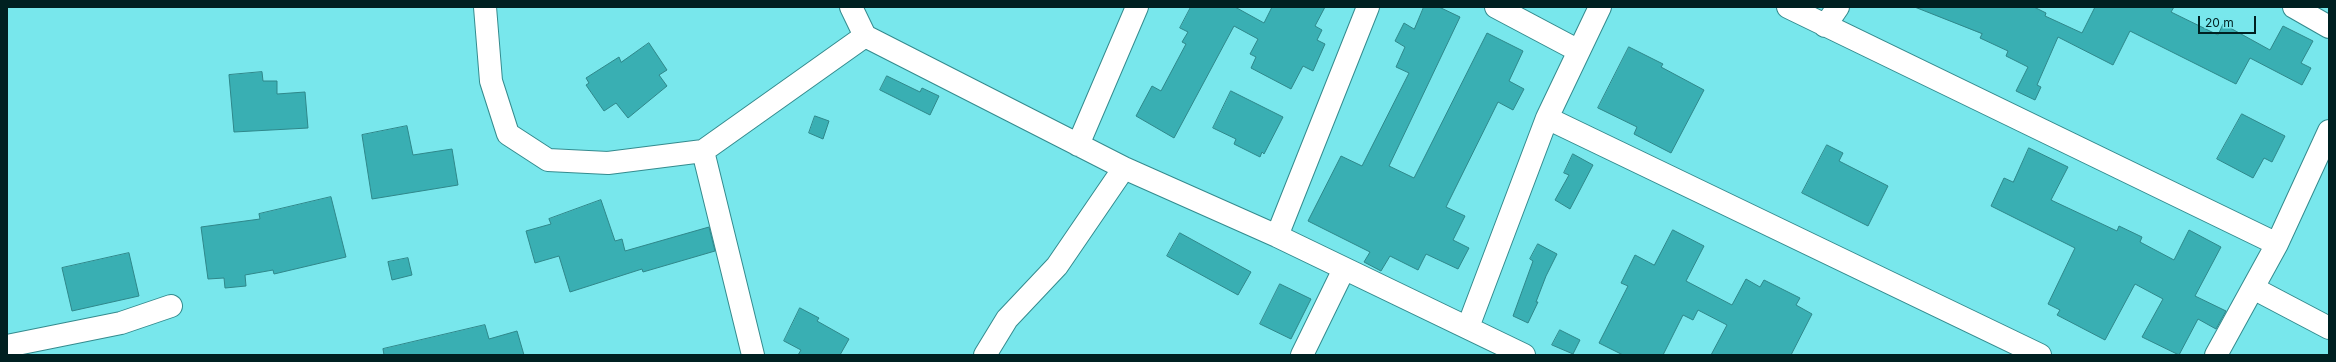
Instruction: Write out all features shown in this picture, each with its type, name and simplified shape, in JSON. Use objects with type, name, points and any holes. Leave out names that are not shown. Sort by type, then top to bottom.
[{"type":"street","points":[[484,7],[491,81],[508,134],[548,160],[608,163],[703,151],[865,36]]},
{"type":"street","points":[[851,7],[865,36],[1124,168],[1277,236],[1524,355]]},
{"type":"street","points":[[1078,145],[1137,7]]},
{"type":"street","points":[[1277,236],[1368,7]]},
{"type":"street","points":[[1496,7],[1579,51]]},
{"type":"street","points":[[1468,327],[1547,118],[1600,7]]},
{"type":"street","points":[[1788,7],[2277,244]]},
{"type":"street","points":[[1826,26],[1838,7]]},
{"type":"street","points":[[2294,7],[2329,27]]},
{"type":"street","points":[[1547,118],[2040,355]]},
{"type":"street","points":[[2216,355],[2277,244],[2329,131]]},
{"type":"street","points":[[703,151],[753,355]]},
{"type":"street","points":[[985,355],[1007,319],[1057,266],[1124,168]]},
{"type":"street","points":[[1302,355],[1344,268]]},
{"type":"street","points":[[2253,288],[2329,328]]},
{"type":"street","points":[[7,346],[122,323],[171,306]]},
{"type":"building","points":[[1191,7],[1235,7],[1264,23],[1272,7],[1325,7],[1315,26],[1322,30],[1317,40],[1325,44],[1313,71],[1303,66],[1291,89],[1251,68],[1256,57],[1250,54],[1258,39],[1234,26],[1174,138],[1136,116],[1152,86],[1161,91],[1186,44],[1182,42],[1188,32],[1180,28]]},
{"type":"building","points":[[1424,7],[1439,7],[1460,17],[1389,166],[1414,178],[1487,33],[1523,51],[1509,81],[1524,89],[1513,110],[1498,102],[1446,207],[1465,216],[1453,240],[1469,248],[1458,269],[1426,254],[1418,270],[1390,256],[1381,271],[1364,262],[1370,252],[1308,221],[1341,156],[1362,166],[1409,73],[1396,67],[1405,47],[1395,41],[1404,23],[1414,29]]},
{"type":"building","points":[[1915,7],[2034,7],[2046,13],[2045,16],[2082,33],[2095,7],[2174,7],[2171,12],[2218,35],[2223,24],[2270,50],[2283,26],[2313,41],[2301,63],[2311,68],[2302,85],[2250,58],[2236,84],[2130,31],[2113,65],[2058,37],[2037,85],[2041,87],[2035,100],[2016,91],[2028,67],[2006,56],[2008,51],[1980,38],[1982,34]]},
{"type":"building","points":[[649,43],[667,70],[659,75],[667,86],[628,118],[616,103],[604,111],[586,85],[589,83],[586,78],[619,57],[621,62]]},
{"type":"building","points":[[1629,47],[1663,64],[1661,67],[1704,90],[1671,153],[1634,134],[1637,127],[1598,108]]},
{"type":"building","points":[[262,72],[263,81],[277,81],[277,94],[305,92],[308,128],[234,132],[229,75]]},
{"type":"building","points":[[887,76],[920,92],[922,88],[939,96],[930,115],[880,90]]},
{"type":"building","points":[[1231,91],[1283,117],[1264,154],[1262,152],[1260,157],[1234,144],[1236,139],[1213,128]]},
{"type":"building","points":[[2242,114],[2285,136],[2272,162],[2264,158],[2253,178],[2217,159]]},
{"type":"building","points":[[815,116],[829,121],[823,139],[809,133]]},
{"type":"building","points":[[407,126],[413,155],[452,149],[458,185],[372,199],[362,135]]},
{"type":"building","points":[[1827,145],[1843,153],[1839,161],[1888,186],[1868,226],[1802,193]]},
{"type":"building","points":[[2029,148],[2068,167],[2051,200],[2117,231],[2119,226],[2142,237],[2140,242],[2174,260],[2189,230],[2221,247],[2195,296],[2226,311],[2216,329],[2198,319],[2179,355],[2142,337],[2163,299],[2135,284],[2105,340],[2057,315],[2060,310],[2048,304],[2075,248],[1991,206],[2004,178],[2013,182]]},
{"type":"building","points":[[1573,154],[1593,165],[1570,209],[1555,200],[1569,175],[1564,173]]},
{"type":"building","points":[[331,197],[346,257],[274,274],[273,270],[245,275],[246,286],[225,288],[224,278],[208,279],[201,227],[260,219],[259,214]]},
{"type":"building","points":[[601,200],[615,241],[622,239],[625,251],[709,227],[715,251],[643,272],[642,269],[570,292],[559,256],[535,263],[526,231],[551,224],[549,219]]},
{"type":"building","points":[[1673,230],[1704,246],[1686,281],[1732,305],[1746,279],[1760,287],[1764,280],[1800,298],[1796,305],[1812,314],[1791,355],[1711,355],[1727,325],[1698,310],[1693,320],[1683,315],[1663,355],[1623,355],[1599,343],[1628,286],[1621,283],[1635,255],[1654,265]]},
{"type":"building","points":[[1180,233],[1251,272],[1238,295],[1167,256]]},
{"type":"building","points":[[1538,244],[1557,254],[1546,276],[1536,302],[1538,302],[1528,323],[1513,316],[1533,261],[1530,259]]},
{"type":"building","points":[[129,253],[139,296],[72,311],[62,268]]},
{"type":"building","points":[[408,258],[412,275],[392,280],[388,262]]},
{"type":"building","points":[[1280,284],[1311,299],[1291,339],[1260,324]]},
{"type":"building","points":[[800,308],[819,318],[817,321],[849,339],[840,355],[798,355],[801,350],[784,341]]},
{"type":"building","points":[[485,325],[489,339],[517,331],[524,355],[384,355],[383,349]]},
{"type":"building","points":[[1560,330],[1580,340],[1573,354],[1552,345]]}]
